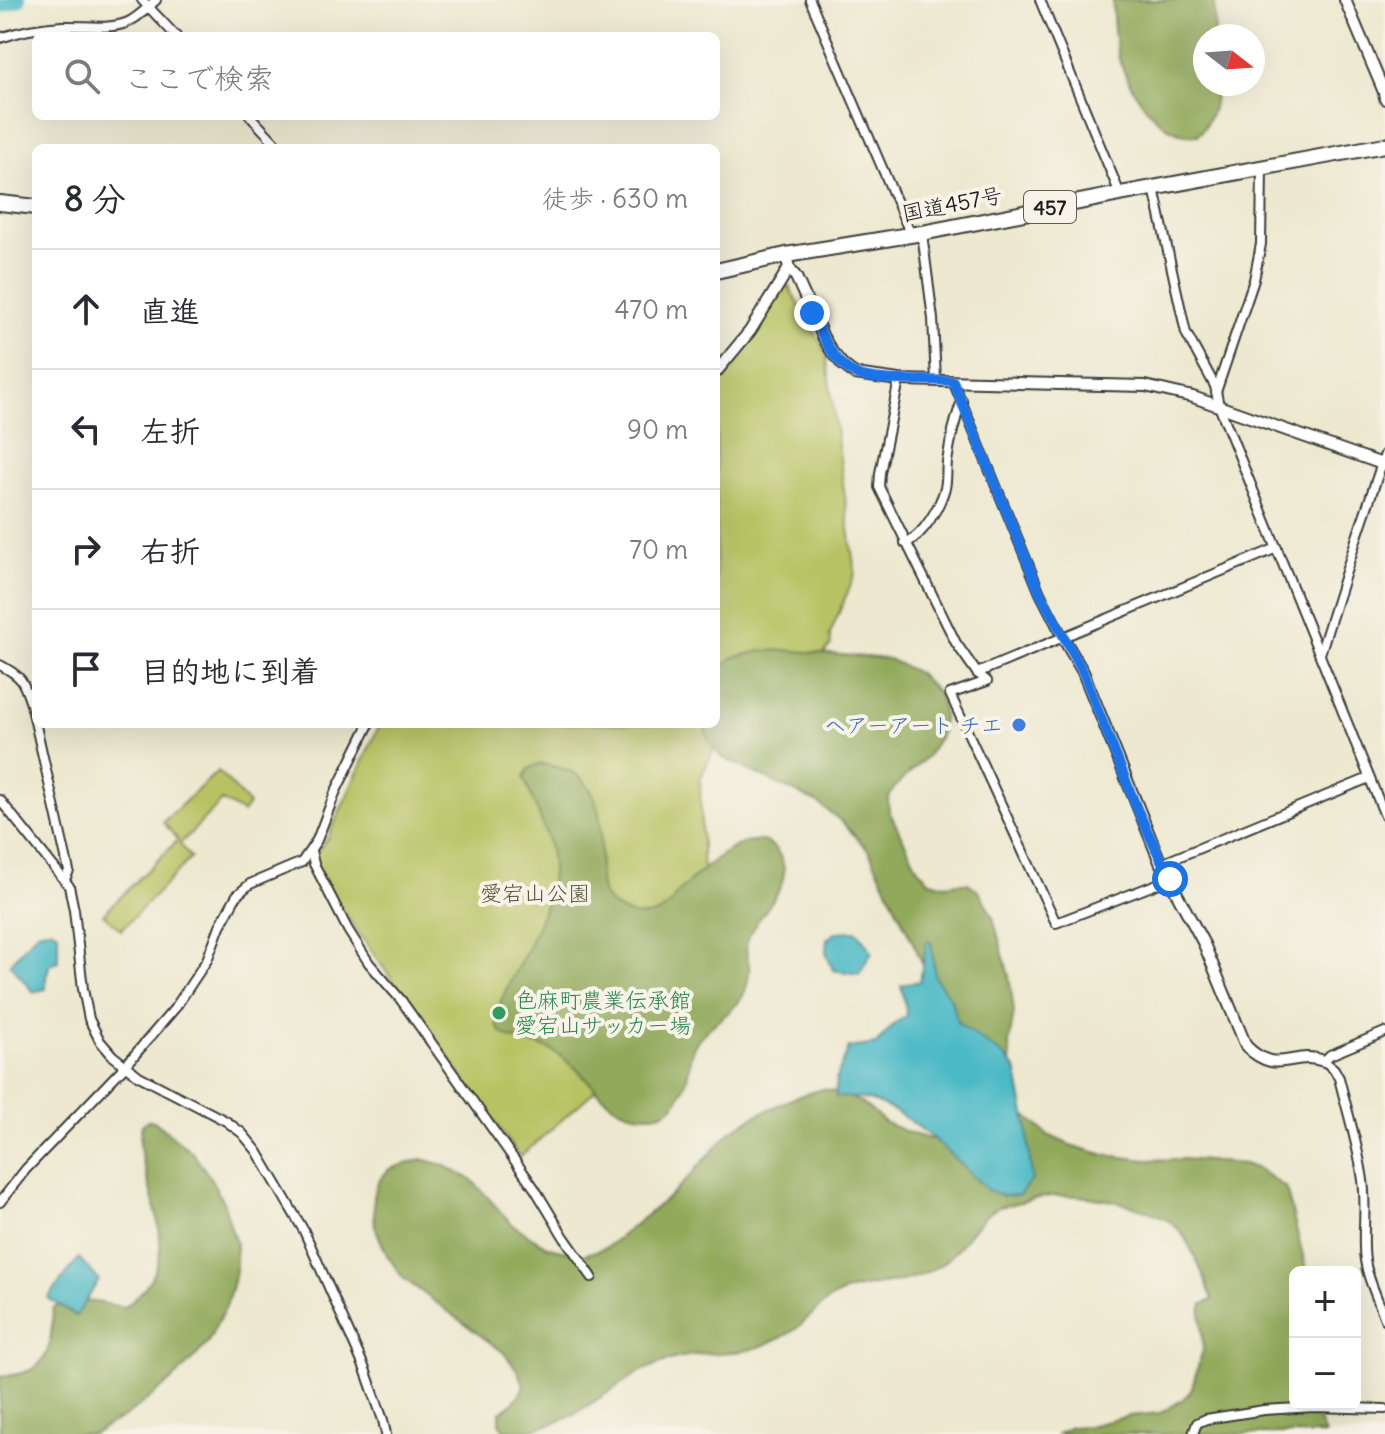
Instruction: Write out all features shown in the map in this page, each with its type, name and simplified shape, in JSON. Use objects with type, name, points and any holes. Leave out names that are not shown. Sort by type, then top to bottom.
[{"type":"highway","name":"国道457号","points":[[720,270],[787,261],[1385,145]]},
{"type":"highway","points":[[0,203],[32,207]]},
{"type":"street","points":[[810,0],[917,234],[930,287],[936,380]]},
{"type":"street","points":[[1040,0],[1120,194]]},
{"type":"street","points":[[1345,0],[1385,99]]},
{"type":"street","points":[[0,38],[63,26],[117,25],[134,19],[149,2],[173,32]]},
{"type":"street","points":[[254,120],[276,144]]},
{"type":"street","points":[[1216,393],[1254,280],[1261,244],[1262,168]]},
{"type":"street","points":[[1154,188],[1186,333],[1215,386],[1219,406],[1385,816]]},
{"type":"street","points":[[720,367],[750,331],[787,261]]},
{"type":"street","points":[[787,261],[832,352],[855,374],[899,380],[1145,386],[1193,397],[1384,461],[1320,655]]},
{"type":"street","points":[[899,380],[879,487],[956,643],[977,673],[987,681],[950,694],[1056,923],[1170,879]]},
{"type":"street","points":[[953,381],[1040,593],[1083,672],[1161,864],[1204,944],[1246,1046],[1255,1055],[1271,1062],[1310,1058],[1324,1061],[1339,1078],[1363,1176],[1365,1260],[1385,1317]]},
{"type":"street","points":[[905,543],[914,540],[929,522],[945,488],[950,447],[962,399]]},
{"type":"street","points":[[977,673],[1277,548]]},
{"type":"street","points":[[0,665],[23,682],[32,708]]},
{"type":"street","points":[[36,728],[69,871],[65,879]]},
{"type":"street","points":[[0,1202],[26,1169],[125,1066],[175,1008],[197,977],[237,895],[250,884],[302,862],[311,851],[367,728]]},
{"type":"street","points":[[1161,864],[1369,778]]},
{"type":"street","points":[[0,800],[65,879],[71,892],[89,1019],[106,1049],[125,1066],[159,1088],[226,1121],[242,1133],[257,1151],[304,1231],[365,1369],[386,1434]]},
{"type":"street","points":[[311,851],[314,864],[348,930],[369,963],[401,1000],[535,1189],[592,1277]]},
{"type":"street","points":[[1324,1061],[1330,1055],[1385,1032]]},
{"type":"street","points":[[1193,1434],[1197,1423],[1206,1419],[1264,1410],[1314,1407],[1385,1409]]},
{"type":"green space","points":[[1113,0],[1214,0],[1215,24],[1193,24],[1193,96],[1215,96],[1210,117],[1198,135],[1172,130],[1149,111],[1132,87],[1120,62],[1113,23]]},
{"type":"green space","name":"愛宕山公園","points":[[788,285],[826,353],[855,574],[830,634],[831,645],[773,711],[719,738],[700,779],[704,914],[619,1069],[520,1157],[308,863],[327,839],[378,728],[720,728],[720,373],[754,332],[776,293]]},
{"type":"green space","points":[[784,650],[889,659],[918,673],[938,693],[944,714],[940,736],[927,756],[895,787],[888,799],[889,811],[918,869],[930,881],[945,885],[968,883],[979,891],[993,917],[1009,976],[1014,1011],[1009,1044],[1011,1065],[1022,1112],[1048,1135],[1070,1145],[1105,1155],[1146,1160],[1182,1159],[1244,1164],[1258,1169],[1286,1188],[1306,1266],[1289,1266],[1289,1410],[1314,1410],[1325,1434],[1058,1434],[1070,1427],[1160,1413],[1182,1400],[1191,1391],[1203,1349],[1203,1304],[1213,1300],[1191,1249],[1174,1225],[1133,1206],[1065,1196],[1042,1197],[999,1207],[982,1219],[954,1253],[938,1266],[909,1279],[840,1294],[791,1332],[761,1346],[667,1361],[642,1371],[562,1420],[526,1430],[504,1430],[500,1412],[515,1401],[524,1385],[518,1371],[503,1352],[403,1278],[387,1255],[375,1227],[373,1196],[379,1181],[389,1169],[422,1159],[444,1165],[472,1180],[512,1224],[530,1236],[549,1247],[584,1255],[607,1247],[675,1192],[731,1131],[798,1096],[823,1089],[841,1093],[862,1103],[886,1123],[909,1133],[930,1139],[946,1137],[961,1056],[917,951],[869,851],[842,822],[818,803],[721,757],[708,739],[705,728],[720,728],[720,669],[732,658],[760,651]]},
{"type":"green space","points":[[542,764],[577,775],[593,795],[600,819],[601,889],[619,910],[643,916],[659,912],[697,875],[738,845],[765,842],[776,850],[783,862],[782,884],[747,939],[749,973],[743,996],[696,1043],[680,1095],[673,1106],[662,1113],[644,1115],[621,1110],[557,1054],[513,1038],[498,1028],[498,1010],[536,930],[551,882],[548,842],[524,778],[530,768]]},
{"type":"green space","points":[[218,771],[249,804],[243,813],[222,801],[180,844],[191,858],[121,930],[103,914],[178,840],[163,822]]},
{"type":"green space","points":[[148,1120],[154,1121],[191,1151],[224,1204],[236,1244],[236,1270],[227,1304],[207,1344],[176,1377],[129,1414],[93,1434],[0,1434],[0,1376],[29,1371],[44,1358],[51,1337],[53,1309],[78,1301],[125,1307],[151,1280],[160,1252],[160,1237],[140,1148],[142,1125]]},
{"type":"water","points":[[51,929],[58,933],[58,961],[50,964],[46,989],[33,992],[10,964],[37,932]]},
{"type":"water","points":[[857,931],[872,952],[859,974],[833,970],[826,952],[827,939],[837,932]]},
{"type":"water","points":[[927,940],[931,942],[935,977],[951,999],[958,1023],[1016,1068],[1027,1125],[1032,1180],[1019,1195],[1003,1196],[989,1191],[933,1138],[885,1106],[860,1098],[836,1097],[836,1079],[849,1048],[876,1044],[895,1023],[907,1016],[901,985],[920,981]]},
{"type":"water","points":[[79,1258],[99,1280],[76,1316],[48,1298]]},
{"type":"waterway","points":[[0,7],[19,0]]},
{"type":"place","name":"ヘアーアート チエ","points":[[1019,725]]},
{"type":"place","name":"色麻町農業伝承館 愛宕山サッカー場","points":[[499,1013]]},
{"type":"route","points":[[812,313],[832,352],[855,374],[899,380],[953,381],[1040,593],[1083,672],[1138,811],[1170,879]]}]
